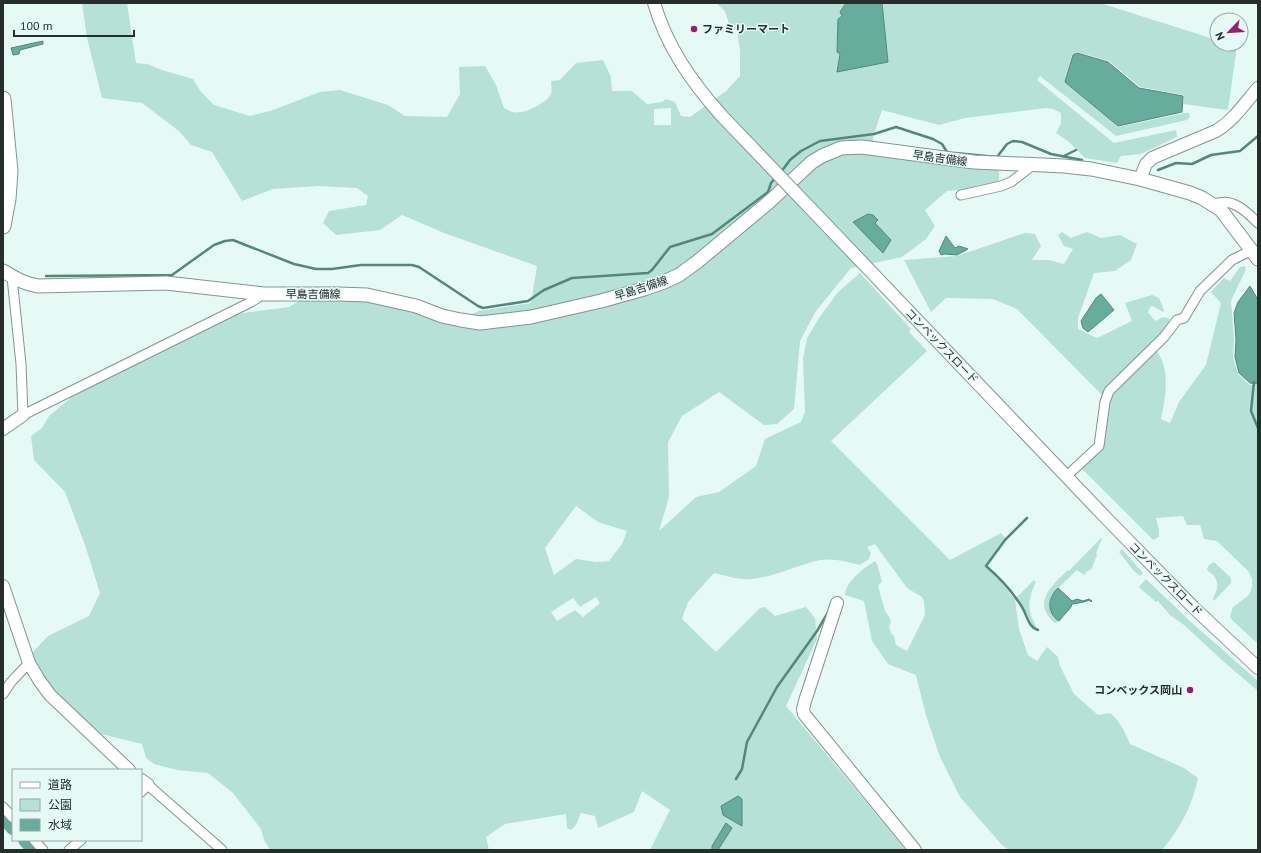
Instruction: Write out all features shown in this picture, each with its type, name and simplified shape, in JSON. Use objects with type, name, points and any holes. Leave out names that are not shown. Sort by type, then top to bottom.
[{"type":"main road","points":[[3,99],[9,159],[10,188],[3,226]]},
{"type":"main road","name":"早島吉備線","points":[[8,279],[28,285],[38,286],[166,283],[264,294],[367,295],[416,306],[448,317],[480,323],[531,316],[644,289],[679,275],[698,262],[747,221],[812,162],[841,148],[862,147],[967,161],[1091,169],[1140,179],[1190,193],[1213,205],[1229,219],[1255,254]]},
{"type":"street","name":"コンベックスロード","points":[[654,3],[662,27],[672,48],[685,71],[700,91],[724,112],[1198,603],[1258,658]]},
{"type":"street","name":"コンベックスロード","points":[[662,3],[666,18],[679,46],[724,112]]},
{"type":"street","points":[[1140,179],[1146,164],[1152,158],[1223,127],[1258,88]]},
{"type":"street","points":[[961,195],[1001,186],[1011,182],[1033,165]]},
{"type":"street","points":[[1213,205],[1224,201],[1234,204],[1243,208],[1258,222]]},
{"type":"street","name":"コンベックスロード","points":[[837,230],[1113,526],[1193,607],[1258,668]]},
{"type":"street","points":[[1072,471],[1099,446],[1105,402],[1109,391],[1164,337],[1177,320],[1184,318],[1200,291],[1232,260],[1255,254]]},
{"type":"street","points":[[8,279],[21,364],[23,415]]},
{"type":"street","points":[[3,428],[23,415],[251,302],[264,294]]},
{"type":"street","points":[[3,586],[29,663],[50,695],[128,769]]},
{"type":"street","points":[[837,603],[805,701],[803,709],[804,714],[915,850]]},
{"type":"street","points":[[3,694],[11,682],[29,663]]},
{"type":"street","points":[[143,786],[222,850]]},
{"type":"street","points":[[3,807],[12,817]]},
{"type":"street","points":[[35,841],[43,850]]},
{"type":"street","points":[[69,850],[80,844]]},
{"type":"green space","points":[[82,3],[127,3],[136,63],[147,64],[193,79],[201,92],[214,105],[250,116],[273,110],[320,92],[340,90],[388,105],[405,116],[447,117],[460,94],[459,67],[485,66],[496,85],[504,108],[512,112],[523,112],[534,108],[545,101],[551,94],[551,81],[560,80],[576,63],[603,60],[611,77],[612,91],[632,91],[647,104],[662,102],[666,99],[675,102],[681,116],[690,117],[726,91],[740,76],[740,51],[737,29],[731,30],[725,11],[716,3],[846,3],[843,6],[841,15],[838,19],[837,52],[840,54],[837,72],[888,61],[882,3],[1100,3],[1209,37],[1209,52],[1236,52],[1228,110],[1183,104],[1184,95],[1140,87],[1109,61],[1077,52],[1072,55],[1065,82],[1118,127],[1189,113],[1190,117],[1187,120],[1116,136],[1040,76],[1037,80],[1114,143],[1176,130],[1177,137],[1141,154],[1121,156],[1117,163],[1085,158],[1069,142],[1056,133],[1061,123],[1061,113],[1053,109],[1046,108],[965,118],[939,125],[882,110],[873,137],[873,156],[996,168],[999,171],[999,182],[975,189],[947,191],[925,210],[935,226],[926,239],[902,257],[851,268],[816,311],[800,341],[794,409],[777,424],[764,425],[719,392],[682,416],[668,442],[669,497],[659,531],[696,497],[719,492],[756,466],[765,439],[801,422],[805,412],[803,359],[807,338],[819,318],[838,292],[860,273],[911,329],[909,332],[927,351],[831,441],[950,560],[1001,533],[1005,538],[985,566],[1001,582],[1015,600],[1019,629],[1028,655],[1037,661],[1047,647],[1058,657],[1060,666],[1074,694],[1098,715],[1110,713],[1114,716],[1122,727],[1130,744],[1184,768],[1198,778],[1189,807],[1175,834],[1162,850],[1009,850],[1002,845],[960,797],[940,757],[926,715],[916,675],[888,664],[872,641],[864,601],[845,595],[846,590],[852,580],[861,571],[875,561],[882,581],[878,586],[885,611],[891,622],[889,627],[891,633],[894,636],[896,645],[907,651],[925,615],[924,601],[922,597],[907,588],[875,544],[867,547],[871,553],[869,559],[860,565],[835,560],[820,560],[769,576],[751,579],[737,578],[714,573],[688,602],[682,619],[716,652],[760,608],[765,607],[775,616],[806,607],[815,618],[817,639],[786,706],[906,850],[718,850],[732,828],[729,826],[712,846],[712,850],[650,850],[670,810],[642,791],[634,812],[598,828],[595,816],[581,813],[576,825],[571,830],[567,828],[566,814],[505,824],[486,837],[489,850],[270,850],[264,840],[261,829],[233,793],[208,773],[177,770],[154,764],[146,758],[142,744],[101,734],[80,718],[54,693],[29,656],[48,636],[89,616],[100,593],[85,545],[65,492],[34,460],[31,436],[42,428],[49,416],[74,395],[236,314],[289,307],[302,299],[369,301],[459,323],[478,311],[531,303],[537,266],[444,233],[402,215],[380,230],[336,235],[323,223],[329,211],[366,205],[368,196],[357,188],[319,186],[273,189],[242,201],[212,152],[191,145],[179,131],[142,103],[102,98],[87,38]],"holes":[[[671,108],[671,125],[654,125],[654,109]],[[576,506],[598,522],[627,531],[622,544],[609,561],[596,562],[576,559],[554,575],[545,548]],[[596,597],[600,603],[583,617],[575,610],[557,621],[551,612],[573,598],[580,607]]]},
{"type":"green space","points":[[1062,232],[1071,238],[1087,232],[1101,238],[1120,235],[1137,244],[1131,260],[1115,271],[1094,273],[1078,318],[1078,329],[1097,338],[1132,321],[1125,303],[1152,295],[1159,298],[1164,310],[1163,312],[1153,306],[1150,307],[1148,312],[1155,321],[1163,317],[1170,319],[1166,328],[1150,344],[1159,354],[1163,363],[1166,388],[1161,419],[1170,423],[1179,402],[1206,365],[1221,303],[1211,292],[1224,278],[1230,281],[1240,267],[1245,266],[1246,269],[1231,301],[1234,339],[1233,357],[1238,374],[1250,385],[1258,385],[1258,644],[1232,620],[1230,616],[1233,607],[1248,596],[1251,591],[1252,579],[1249,572],[1217,541],[1204,539],[1200,525],[1187,525],[1183,516],[1156,518],[1159,537],[1153,540],[1080,467],[1099,450],[1103,396],[1017,309],[993,299],[946,298],[931,312],[904,260],[957,256],[1025,233],[1035,234],[1041,246],[1032,260],[1049,260],[1064,264],[1073,249],[1064,246],[1058,235]]},
{"type":"green space","points":[[1101,538],[1102,539],[1096,553],[1097,555],[1091,570],[1087,571],[1084,575],[1077,570],[1052,594],[1050,601],[1051,609],[1054,616],[1059,621],[1055,623],[1048,616],[1045,608],[1044,601],[1046,595],[1056,582],[1068,570],[1069,571]]},
{"type":"green space","points":[[1122,549],[1143,573],[1140,576],[1133,570],[1119,552]]},
{"type":"green space","points":[[1214,562],[1231,578],[1231,583],[1214,601],[1213,598],[1217,590],[1217,582],[1214,576],[1207,569],[1209,565]]},
{"type":"green space","points":[[1146,579],[1191,622],[1258,681],[1258,691],[1184,625],[1170,615],[1158,601],[1156,602],[1139,587]]},
{"type":"green space","points":[[1034,580],[1036,582],[1031,594],[1029,607],[1037,629],[1032,626],[1024,609],[1016,598]]},
{"type":"water","points":[[846,3],[882,3],[888,62],[837,72],[840,54],[837,52],[838,19],[842,16],[840,12]]},
{"type":"water","points":[[43,41],[43,44],[20,50],[19,54],[13,55],[11,48]]},
{"type":"water","points":[[1077,53],[1108,62],[1139,88],[1183,96],[1182,112],[1118,126],[1065,82],[1073,55]]},
{"type":"water","points":[[868,214],[873,215],[878,220],[875,223],[891,240],[883,253],[853,222]]},
{"type":"water","points":[[946,236],[955,248],[959,246],[968,249],[957,255],[941,255],[939,251]]},
{"type":"water","points":[[1250,286],[1258,300],[1257,384],[1250,383],[1239,373],[1235,357],[1236,339],[1234,313],[1238,302]]},
{"type":"water","points":[[1101,294],[1114,310],[1088,332],[1083,328],[1081,321],[1096,298]]},
{"type":"water","points":[[1058,588],[1072,601],[1077,599],[1083,601],[1089,599],[1092,601],[1091,602],[1089,600],[1072,604],[1059,621],[1052,614],[1050,605],[1052,596]]},
{"type":"water","points":[[738,796],[742,799],[742,826],[723,815],[721,806]]},
{"type":"water","points":[[726,823],[732,828],[718,850],[712,850],[712,846]]},
{"type":"waterway","points":[[781,172],[790,160],[801,151],[820,141],[874,134],[896,127],[933,139],[942,144],[948,152]]},
{"type":"waterway","points":[[1158,170],[1176,163],[1192,164],[1211,155],[1240,151],[1258,136]]},
{"type":"waterway","points":[[955,153],[997,157],[1007,144],[1013,141],[1022,142],[1051,154],[1082,160]]},
{"type":"waterway","points":[[1064,156],[1076,150]]},
{"type":"waterway","points":[[46,276],[172,275],[214,245],[233,240],[294,264],[316,269],[332,269],[361,265],[412,265],[419,267],[483,308],[528,301],[544,290],[572,278],[648,273],[670,247],[712,234],[768,192],[771,183],[776,177]]},
{"type":"waterway","points":[[1254,382],[1251,411],[1258,428]]},
{"type":"waterway","points":[[1027,518],[1005,540],[986,566],[1010,590],[1022,607],[1030,624],[1038,630]]},
{"type":"waterway","points":[[736,779],[742,769],[747,742],[777,687],[817,631],[830,609]]},
{"type":"waterway","points":[[3,817],[12,827]]},
{"type":"waterway","points":[[26,841],[34,850]]},
{"type":"place","name":"ファミリーマート","points":[[694,29]]},
{"type":"place","name":"コンベックス岡山","points":[[1190,690]]}]
